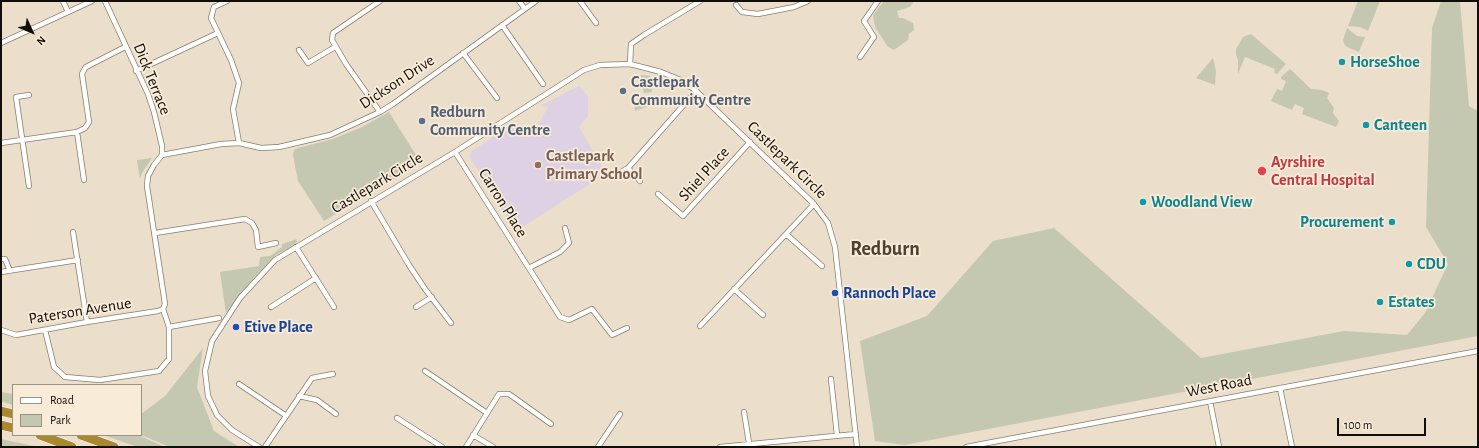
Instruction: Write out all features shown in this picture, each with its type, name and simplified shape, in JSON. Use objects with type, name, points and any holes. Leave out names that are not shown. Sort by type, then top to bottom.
[{"type":"highway","points":[[1,411],[12,414]]},
{"type":"highway","points":[[1,425],[12,428]]},
{"type":"highway","points":[[43,436],[72,447]]},
{"type":"highway","points":[[84,436],[114,447]]},
{"type":"street","points":[[63,1],[68,12]]},
{"type":"street","points":[[1,43],[92,1]]},
{"type":"street","name":"Dick Terrace","points":[[105,1],[136,71],[148,94],[162,146],[162,155]]},
{"type":"street","points":[[227,1],[214,7],[211,18],[232,60],[239,83],[233,109],[239,143]]},
{"type":"street","points":[[380,1],[333,33],[332,40],[335,47],[380,112]]},
{"type":"street","points":[[519,1],[525,9]]},
{"type":"street","name":"Dickson Drive","points":[[162,155],[221,144],[239,143],[261,148],[290,145],[330,135],[380,112],[393,104],[536,1]]},
{"type":"street","points":[[580,1],[596,23]]},
{"type":"street","points":[[630,64],[631,44],[700,1]]},
{"type":"street","points":[[736,5],[742,12],[758,14],[794,7],[808,1]]},
{"type":"street","points":[[860,57],[874,37],[864,21],[878,1]]},
{"type":"street","points":[[502,25],[543,84]]},
{"type":"street","points":[[136,71],[218,34]]},
{"type":"street","points":[[1,143],[77,132],[85,128],[89,122],[82,74],[86,67],[125,47]]},
{"type":"street","points":[[299,50],[308,63],[335,47]]},
{"type":"street","points":[[463,53],[497,98]]},
{"type":"street","name":"Castlepark Circle","points":[[259,447],[232,430],[217,415],[208,396],[205,371],[212,341],[240,298],[275,260],[455,152],[584,70],[600,65],[630,64],[661,72],[683,81],[696,91],[814,204],[828,223],[835,247],[857,447]]},
{"type":"street","points":[[616,175],[628,168],[696,91]]},
{"type":"street","points":[[29,95],[16,97],[29,186]]},
{"type":"street","points":[[77,132],[84,180]]},
{"type":"street","name":"Shiel Place","points":[[658,194],[683,216],[750,142]]},
{"type":"street","name":"Carron Place","points":[[455,152],[560,317],[569,320],[592,309],[612,335],[627,328]]},
{"type":"street","points":[[45,330],[54,367],[65,377],[100,380],[159,371],[170,359],[169,326],[163,309],[164,304],[155,233],[147,186],[148,176],[162,155]]},
{"type":"street","points":[[628,168],[640,181]]},
{"type":"street","points":[[372,201],[409,265],[451,323]]},
{"type":"street","points":[[700,326],[814,204]]},
{"type":"street","points":[[155,233],[245,219],[252,222],[256,230],[258,247],[276,243]]},
{"type":"street","points":[[529,268],[560,252],[569,243],[565,228]]},
{"type":"street","points":[[73,232],[87,322]]},
{"type":"street","points":[[786,234],[822,266]]},
{"type":"street","points":[[296,247],[334,307]]},
{"type":"street","points":[[1,258],[4,259],[10,271]]},
{"type":"street","points":[[1,272],[78,260]]},
{"type":"street","points":[[271,307],[316,278]]},
{"type":"street","points":[[734,289],[763,315]]},
{"type":"street","points":[[416,307],[432,297]]},
{"type":"street","name":"Paterson Avenue","points":[[1,330],[16,335],[163,309]]},
{"type":"street","points":[[169,326],[219,318]]},
{"type":"street","name":"West Road","points":[[966,447],[1478,351]]},
{"type":"street","points":[[425,370],[487,413]]},
{"type":"street","points":[[264,447],[312,378],[333,374]]},
{"type":"street","points":[[831,379],[837,435]]},
{"type":"street","points":[[239,384],[285,415]]},
{"type":"street","points":[[1280,388],[1292,447]]},
{"type":"street","points":[[466,447],[499,394],[509,394],[551,424]]},
{"type":"street","points":[[299,396],[317,400],[336,414]]},
{"type":"street","points":[[1210,401],[1219,447]]},
{"type":"street","points":[[744,412],[749,443]]},
{"type":"street","points":[[598,447],[620,414]]},
{"type":"street","points":[[397,418],[442,447]]},
{"type":"street","points":[[720,447],[749,443],[762,445],[837,435],[856,434]]},
{"type":"street","points":[[473,435],[493,447]]},
{"type":"shaded area","name":"Castlepark Primary School","points":[[579,86],[588,96],[588,116],[579,127],[606,174],[516,231],[469,156],[473,150],[510,126],[529,131],[538,125],[548,107],[542,105]]},
{"type":"green space","points":[[884,1],[914,1],[910,7],[897,11],[899,18],[903,18],[913,23],[914,30],[909,34],[908,40],[894,50],[888,47],[875,27],[873,15]]},
{"type":"green space","points":[[1358,1],[1380,1],[1368,31],[1360,27],[1348,26]]},
{"type":"green space","points":[[1441,1],[1460,1],[1469,106],[1478,111],[1478,336],[904,445],[875,441],[860,341],[927,316],[993,241],[1054,228],[1201,358],[1344,331],[1407,335],[1425,313],[1448,264],[1426,227],[1432,28]]},
{"type":"green space","points":[[1347,28],[1357,36],[1365,37],[1359,52],[1347,47],[1344,44],[1343,40]]},
{"type":"green space","points":[[1251,34],[1286,64],[1277,74],[1274,73],[1275,69],[1245,57],[1238,74],[1236,49],[1243,37]]},
{"type":"green space","points":[[1213,58],[1216,71],[1215,85],[1196,78]]},
{"type":"green space","points":[[1290,69],[1311,89],[1322,90],[1329,93],[1327,98],[1334,108],[1333,113],[1339,121],[1336,127],[1302,114],[1304,108],[1295,104],[1292,110],[1271,101],[1277,89],[1282,91],[1286,81],[1281,79],[1281,77]]},
{"type":"green space","points":[[640,75],[650,76],[652,92],[644,93]]},
{"type":"green space","points":[[647,100],[649,106],[635,111],[634,104]]},
{"type":"green space","points":[[389,112],[421,163],[324,221],[298,181],[293,155],[294,150],[333,139],[362,127]]},
{"type":"green space","points":[[152,158],[142,173],[140,179],[137,160]]},
{"type":"green space","points":[[297,239],[296,245],[276,255],[254,278],[226,313],[220,272],[259,266],[260,257],[270,256],[282,247],[282,244]]},
{"type":"green space","points":[[203,348],[197,387],[214,431],[239,447],[170,447],[142,435],[142,413],[165,396]]},
{"type":"green space","points":[[1,392],[12,394],[12,405],[1,401]]},
{"type":"green space","points":[[106,436],[140,436],[165,447],[138,447]]},
{"type":"green space","points":[[1,439],[38,447],[1,447]]},
{"type":"place","name":"HorseShoe","points":[[1342,62]]},
{"type":"place","name":"Castlepark Community Centre","points":[[623,91]]},
{"type":"place","name":"Redburn Community Centre","points":[[422,121]]},
{"type":"place","name":"Canteen","points":[[1366,125]]},
{"type":"place","name":"Castlepark Primary School","points":[[538,165]]},
{"type":"place","name":"Ayrshire Central Hospital","points":[[1262,171]]},
{"type":"place","name":"Woodland View","points":[[1143,202]]},
{"type":"place","name":"Procurement","points":[[1392,222]]},
{"type":"place","name":"CDU","points":[[1409,264]]},
{"type":"place","name":"Rannoch Place","points":[[835,293]]},
{"type":"place","name":"Estates","points":[[1380,302]]},
{"type":"place","name":"Etive Place","points":[[236,327]]},
{"type":"district","name":"Redburn","points":[[885,249]]}]
